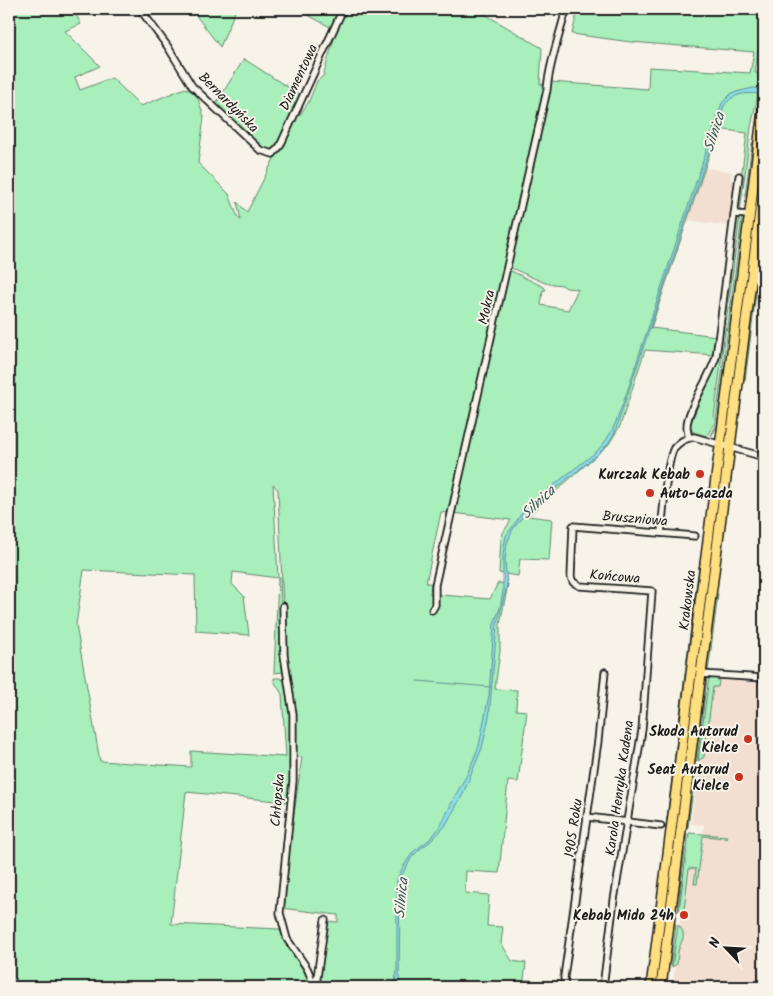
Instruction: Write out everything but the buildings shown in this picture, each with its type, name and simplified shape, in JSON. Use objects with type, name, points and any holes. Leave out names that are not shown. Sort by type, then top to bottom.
[{"type":"main road","name":"Krakowska","points":[[651,987],[764,102]]},
{"type":"main road","name":"Krakowska","points":[[661,987],[762,209],[764,180]]},
{"type":"street","name":"Bernardyńska","points":[[140,9],[168,47],[192,86],[260,150],[273,154]]},
{"type":"street","name":"Diamentowa","points":[[273,154],[280,146],[343,9]]},
{"type":"street","name":"Mokra","points":[[432,610],[435,605],[435,585],[547,90],[547,75],[566,9]]},
{"type":"street","points":[[689,438],[686,428],[690,415],[712,370],[716,357],[739,176]]},
{"type":"street","points":[[734,214],[750,216]]},
{"type":"street","points":[[661,533],[668,470],[673,450],[679,443],[694,437],[764,458]]},
{"type":"street","name":"Bruszniowa","points":[[573,526],[696,536]]},
{"type":"street","name":"Końcowa","points":[[573,526],[571,577],[573,582],[580,586],[652,592]]},
{"type":"street","name":"Karola Henryka Kadena","points":[[603,987],[614,900],[642,730],[652,592]]},
{"type":"street","name":"Chłopska","points":[[283,606],[284,655],[293,714],[293,781],[280,913],[288,939],[308,968],[315,987]]},
{"type":"street","name":"1905 Roku","points":[[565,987],[564,977],[605,672]]},
{"type":"street","points":[[701,674],[764,678]]},
{"type":"street","points":[[587,817],[661,826]]},
{"type":"street","points":[[315,987],[324,920]]},
{"type":"shaded area","points":[[704,168],[732,172],[731,182],[736,186],[730,226],[686,220]]},
{"type":"shaded area","points":[[709,678],[764,682],[764,987],[673,987],[686,866],[703,835],[704,825],[691,824]]},
{"type":"green space","points":[[9,9],[73,9],[81,24],[65,31],[100,66],[75,77],[80,90],[112,78],[141,106],[185,88],[196,93],[204,117],[198,163],[229,194],[238,218],[241,220],[237,202],[247,212],[296,115],[300,115],[309,101],[317,81],[323,76],[336,32],[346,9],[476,9],[542,48],[540,84],[546,85],[449,513],[441,512],[426,583],[431,583],[430,594],[490,599],[498,583],[508,584],[500,624],[500,651],[495,689],[517,690],[516,710],[527,711],[518,782],[508,781],[499,873],[466,871],[465,893],[489,895],[487,926],[503,927],[501,943],[512,961],[526,963],[524,980],[558,982],[561,987],[318,987],[327,921],[338,922],[338,915],[281,908],[302,757],[297,757],[295,717],[285,655],[278,490],[273,484],[278,577],[280,577],[283,672],[274,673],[278,578],[233,572],[232,584],[244,596],[249,635],[196,631],[195,575],[84,570],[76,625],[100,761],[191,767],[191,751],[286,757],[282,694],[274,678],[280,678],[286,682],[290,715],[291,770],[287,802],[186,792],[171,924],[279,929],[309,980],[310,987],[9,987]]},
{"type":"green space","points":[[191,9],[236,9],[220,47]]},
{"type":"green space","points":[[297,9],[342,9],[332,28]]},
{"type":"green space","points":[[578,9],[764,9],[755,73],[758,73],[760,85],[751,127],[740,212],[737,208],[747,133],[718,129],[651,328],[717,336],[715,355],[645,350],[620,426],[609,444],[528,516],[552,519],[549,560],[520,559],[518,576],[499,573],[501,539],[511,520],[453,513],[509,270],[544,287],[546,290],[543,290],[541,305],[568,310],[578,289],[545,283],[509,267],[550,82],[648,89],[649,67],[750,73],[754,52],[631,42],[572,34]]},
{"type":"green space","points":[[244,59],[300,95],[278,143],[270,150],[259,145],[215,105]]},
{"type":"green space","points":[[764,128],[764,153],[759,198],[755,197]]},
{"type":"green space","points":[[754,142],[749,196],[745,196],[752,143]]},
{"type":"green space","points":[[755,201],[758,201],[728,429],[735,354]]},
{"type":"green space","points":[[764,214],[764,230],[745,381],[743,381],[744,366]]},
{"type":"green space","points":[[740,217],[734,261],[730,260],[734,227],[736,226],[737,218]]},
{"type":"green space","points":[[742,218],[745,219],[729,352],[717,427],[711,436],[715,427]]},
{"type":"green space","points":[[730,262],[734,262],[713,425],[707,436],[693,432],[689,426],[690,418],[716,365]]},
{"type":"green space","points":[[717,503],[715,534],[660,962],[667,891]]},
{"type":"green space","points":[[700,561],[663,871],[661,872],[695,594]]},
{"type":"green space","points":[[715,594],[718,594],[708,672],[705,669]]},
{"type":"green space","points":[[709,677],[717,678],[719,682],[718,687],[713,687],[704,757],[698,761]]},
{"type":"green space","points":[[707,678],[697,761],[694,759],[704,679]]},
{"type":"green space","points":[[696,770],[688,827],[686,823],[692,772]]},
{"type":"green space","points":[[689,833],[727,836],[727,838],[703,836],[697,884],[694,884],[696,869],[689,868],[684,910],[679,910]]},
{"type":"green space","points":[[687,834],[678,912],[684,838]]},
{"type":"green space","points":[[673,921],[676,924],[671,966],[668,962]]},
{"type":"green space","points":[[678,925],[683,932],[683,938],[678,952],[677,964],[672,967]]},
{"type":"water","name":"Silnica","points":[[753,88],[764,89],[764,95],[742,94],[732,98],[724,106],[615,432],[607,445],[596,456],[527,511],[513,529],[507,543],[505,561],[507,585],[497,625],[489,717],[482,748],[462,796],[445,826],[412,857],[400,878],[399,987],[394,987],[397,971],[397,879],[413,852],[430,839],[440,827],[467,775],[479,746],[489,695],[494,624],[500,608],[503,591],[503,552],[506,536],[532,502],[596,452],[611,432],[627,392],[722,103],[732,93]]},
{"type":"waterway","points":[[417,681],[491,687]]},
{"type":"place","name":"Kurczak Kebab","points":[[700,474]]},
{"type":"place","name":"Auto-Gazda","points":[[650,493]]},
{"type":"place","name":"Skoda Autorud Kielce","points":[[748,739]]},
{"type":"place","name":"Seat Autorud Kielce","points":[[739,777]]},
{"type":"place","name":"Kebab Mido 24h","points":[[684,915]]}]
